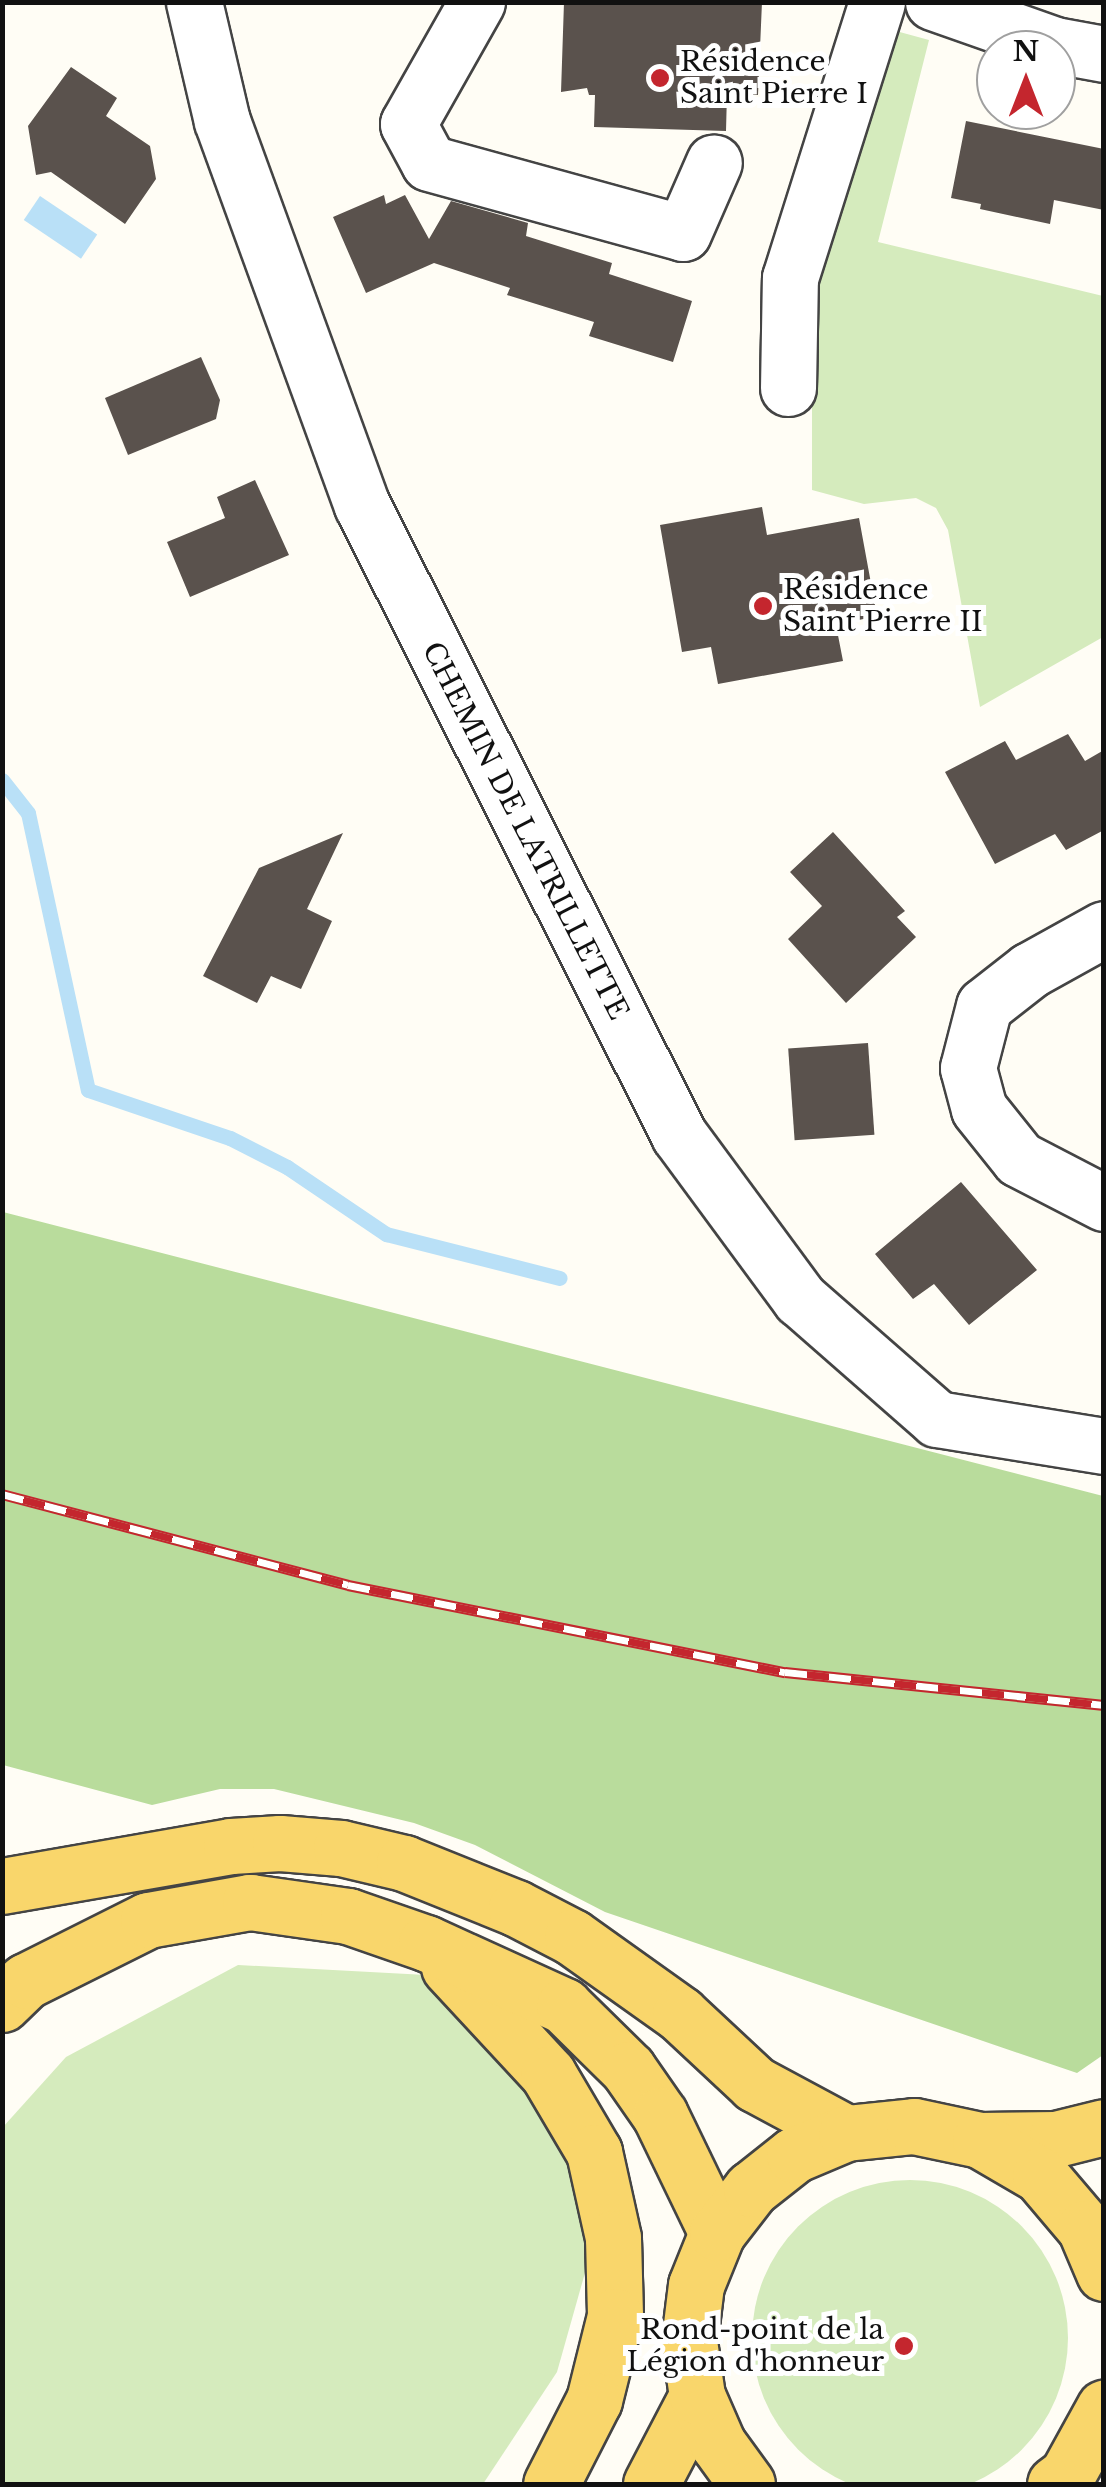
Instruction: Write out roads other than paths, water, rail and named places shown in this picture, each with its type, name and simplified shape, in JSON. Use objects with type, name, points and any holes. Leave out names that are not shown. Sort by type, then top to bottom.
[{"type":"main road","points":[[2,1886],[248,1845],[340,1848],[404,1863],[572,1937],[680,2014],[755,2084],[846,2133]]},
{"type":"main road","points":[[2,2004],[26,1981],[148,1920],[250,1902],[348,1916],[426,1943],[564,2006],[628,2068],[660,2115],[717,2233]]},
{"type":"main road","points":[[426,1943],[548,2074],[594,2152],[613,2238],[615,2316],[594,2400],[550,2484]]},
{"type":"main road","points":[[748,2484],[718,2444],[697,2396],[689,2340],[696,2285],[717,2233],[751,2189],[794,2155],[846,2133],[914,2126],[980,2140],[1056,2139],[1104,2127]]},
{"type":"main road","points":[[980,2140],[1040,2175],[1085,2228],[1104,2272]]},
{"type":"main road","points":[[651,2484],[697,2396]]},
{"type":"main road","points":[[1063,2481],[1103,2412]]},
{"type":"street","name":"CHEMIN DE LATRILLETTE","points":[[194,2],[222,121],[362,505],[679,1136],[800,1299],[937,1419],[1104,1446]]},
{"type":"street","points":[[476,2],[408,124],[428,163],[684,233],[714,162]]},
{"type":"street","points":[[788,388],[790,278],[876,2]]},
{"type":"street","points":[[933,2],[1055,45],[1104,54]]},
{"type":"street","points":[[1104,928],[1030,970],[984,1006],[968,1068],[979,1110],[1019,1159],[1104,1203]]},
{"type":"water","points":[[40,196],[97,235],[81,259],[24,220]]},
{"type":"waterway","points":[[2,780],[28,813],[88,1090],[230,1138],[287,1167],[386,1234],[560,1278]]},
{"type":"railway","points":[[2,1494],[348,1585],[785,1672],[1104,1705]]},
{"type":"place","name":"Résidence Saint Pierre I","points":[[660,78]]},
{"type":"place","name":"Résidence Saint Pierre II","points":[[763,606]]},
{"type":"place","name":"Rond-point de la Légion d'honneur","points":[[904,2346]]}]
